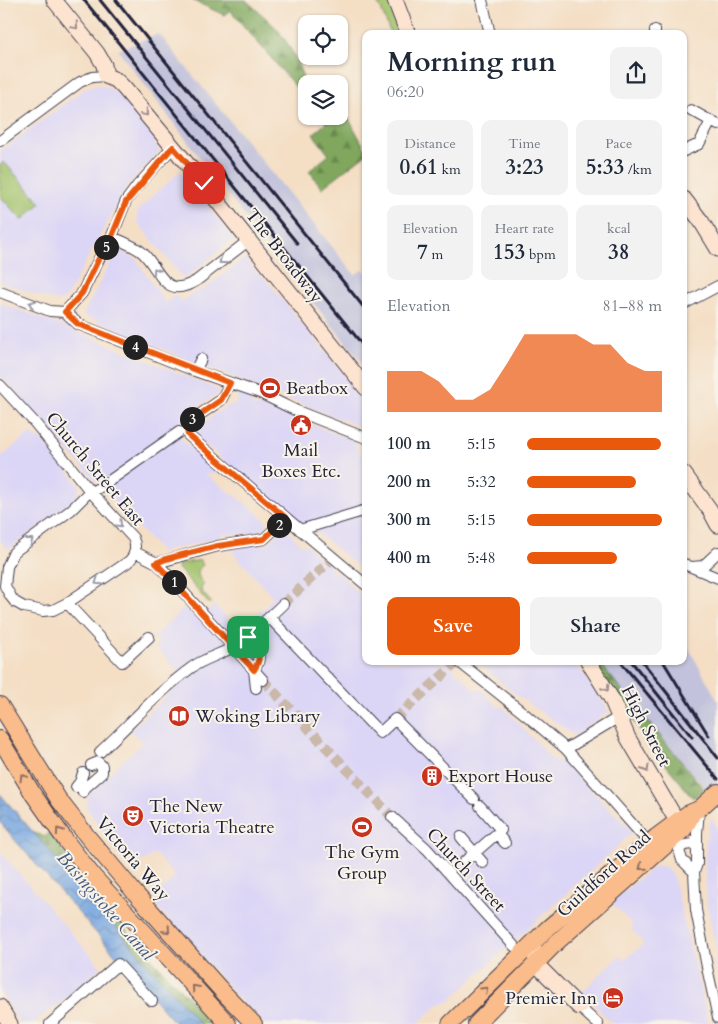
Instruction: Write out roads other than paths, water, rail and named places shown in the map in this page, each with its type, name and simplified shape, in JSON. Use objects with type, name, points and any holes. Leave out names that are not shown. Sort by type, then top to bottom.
[{"type":"main road","name":"Victoria Way","points":[[0,705],[59,800],[87,836],[135,893],[254,1024]]},
{"type":"main road","points":[[0,739],[33,794],[93,876],[228,1024]]},
{"type":"main road","name":"Guildford Road","points":[[525,946],[656,837],[718,792]]},
{"type":"main road","name":"Guildford Road","points":[[536,964],[684,816]]},
{"type":"main road","points":[[450,1024],[525,946]]},
{"type":"main road","points":[[476,1024],[536,964]]},
{"type":"street","points":[[0,141],[80,82],[92,77],[106,76],[104,64],[98,53],[54,0]]},
{"type":"street","points":[[394,0],[406,30]]},
{"type":"street","points":[[482,0],[489,30]]},
{"type":"street","name":"The Broadway","points":[[106,76],[116,80],[122,86],[173,147],[362,383]]},
{"type":"street","points":[[687,150],[699,144],[714,123],[691,110]]},
{"type":"street","points":[[65,312],[82,293],[112,237],[121,211],[131,193],[173,147]]},
{"type":"street","points":[[687,203],[718,249]]},
{"type":"street","points":[[112,237],[141,252],[165,283],[177,288],[188,286],[196,281],[248,241]]},
{"type":"street","points":[[687,302],[718,286]]},
{"type":"street","points":[[0,292],[50,311],[65,312],[78,324],[195,371],[260,393],[297,411],[362,436]]},
{"type":"street","points":[[195,371],[201,359]]},
{"type":"street","points":[[135,552],[128,562],[67,604],[53,610],[43,611],[24,607],[10,597],[2,580],[14,552],[71,510],[90,491],[102,486],[183,431],[192,419],[224,397],[230,383]]},
{"type":"street","name":"Church Street East","points":[[0,385],[35,423],[90,491],[133,538],[135,552],[156,563],[263,680]]},
{"type":"street","points":[[183,431],[300,530],[331,560],[362,582]]},
{"type":"street","points":[[687,478],[714,512],[718,525]]},
{"type":"street","points":[[300,530],[362,511]]},
{"type":"street","points":[[156,563],[209,548],[264,539],[286,518]]},
{"type":"street","points":[[688,566],[703,566],[718,552]]},
{"type":"street","points":[[688,566],[718,578]]},
{"type":"street","points":[[67,604],[122,662],[149,637]]},
{"type":"street","points":[[100,752],[192,666],[234,649],[283,604]]},
{"type":"street","points":[[269,617],[380,733],[395,719],[477,803],[492,814],[502,829],[505,843]]},
{"type":"street","points":[[245,639],[258,649],[260,657],[254,670],[256,688]]},
{"type":"street","points":[[463,665],[566,749],[641,834]]},
{"type":"street","name":"High Street","points":[[591,665],[612,698],[632,746],[684,816]]},
{"type":"street","points":[[566,749],[619,718]]},
{"type":"street","points":[[82,784],[102,773],[102,766],[98,762],[91,765]]},
{"type":"street","points":[[684,816],[696,844],[697,864],[694,872],[699,929],[718,1018]]},
{"type":"street","name":"Church Street","points":[[392,817],[427,849],[456,869],[525,946]]},
{"type":"street","points":[[456,869],[502,829]]},
{"type":"street","points":[[461,837],[483,863]]},
{"type":"street","points":[[694,872],[682,860],[679,850],[683,845],[696,844]]},
{"type":"street","points":[[427,849],[431,846],[438,846]]},
{"type":"street","points":[[525,946],[536,964],[598,1024]]},
{"type":"street","points":[[50,1024],[118,964],[152,1001]]},
{"type":"street","points":[[0,1007],[10,1024]]},
{"type":"water","name":"Basingstoke Canal","points":[[0,794],[200,1024],[176,1024],[14,839],[0,822]]},
{"type":"tunnel","points":[[283,604],[329,562]]},
{"type":"tunnel","points":[[395,719],[454,665]]},
{"type":"tunnel","points":[[263,680],[392,817]]},
{"type":"railway","points":[[84,0],[362,344]]},
{"type":"railway","points":[[100,0],[297,243]]},
{"type":"railway","points":[[116,0],[362,305]]},
{"type":"railway","points":[[623,665],[718,779]]},
{"type":"railway","points":[[634,665],[692,737]]},
{"type":"railway","points":[[645,665],[718,758]]},
{"type":"railway","points":[[665,665],[709,736]]},
{"type":"place","name":"Beatbox","points":[[270,388]]},
{"type":"place","name":"Mail Boxes Etc.","points":[[301,425]]},
{"type":"place","name":"Woking Library","points":[[179,716]]},
{"type":"place","name":"Export House","points":[[432,776]]},
{"type":"place","name":"The New Victoria Theatre","points":[[133,816]]},
{"type":"place","name":"The Gym Group","points":[[362,827]]},
{"type":"place","name":"Premier Inn","points":[[613,998]]}]
